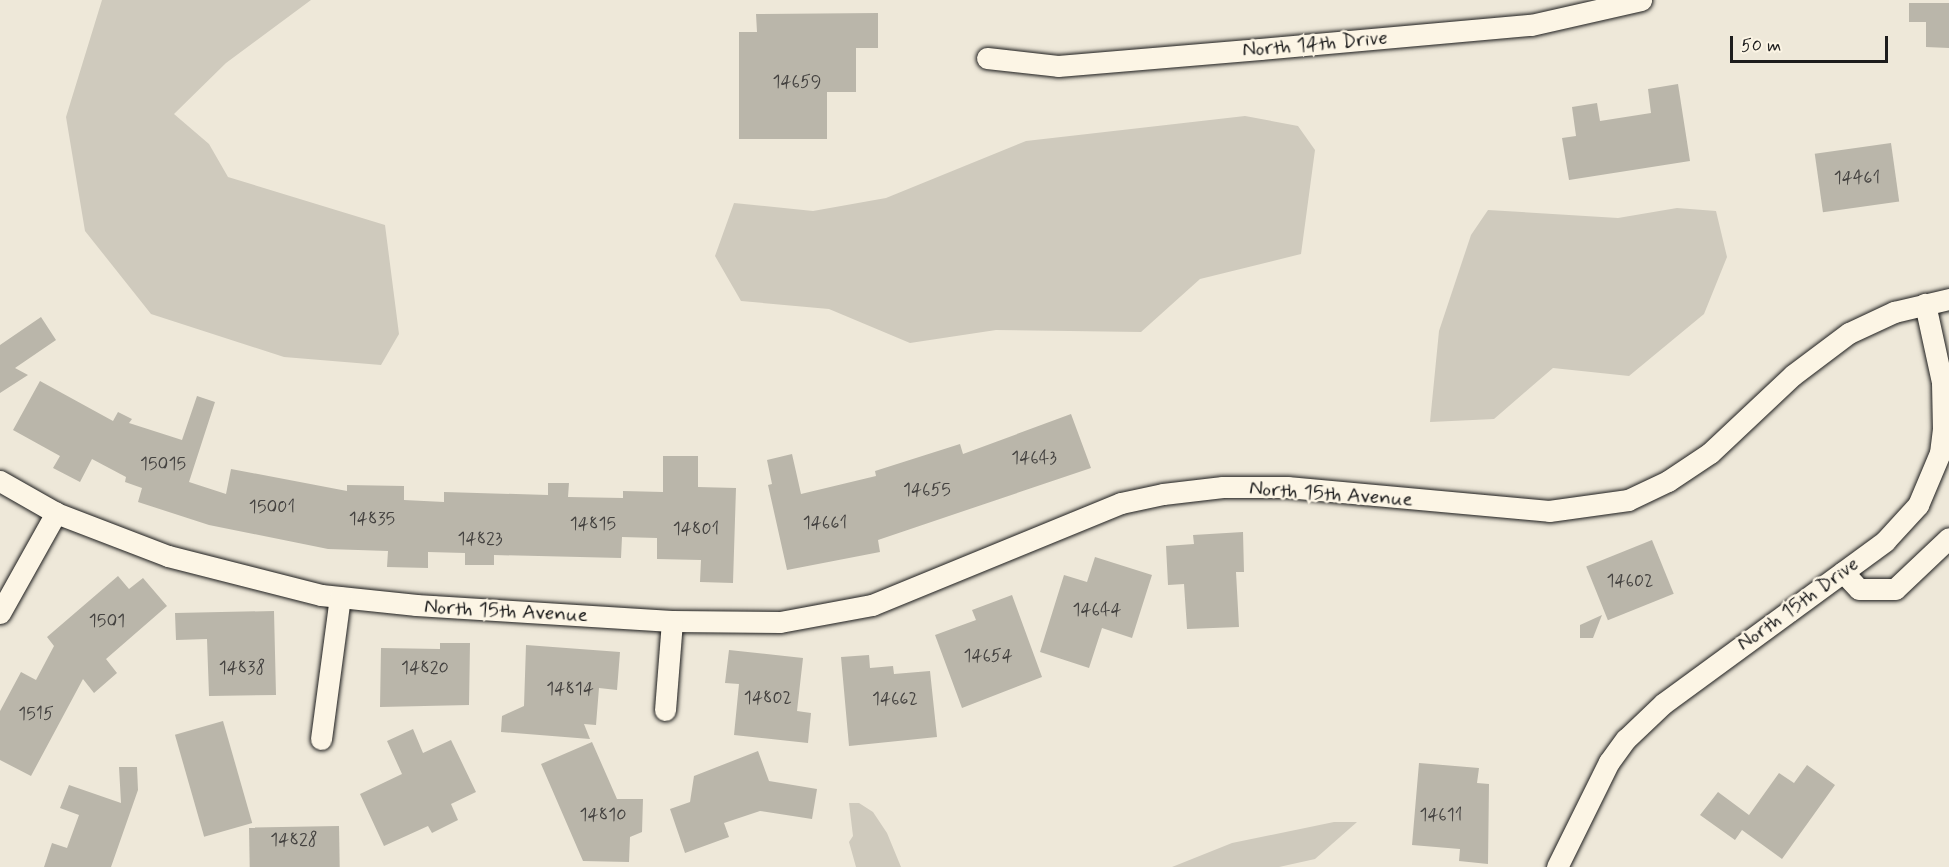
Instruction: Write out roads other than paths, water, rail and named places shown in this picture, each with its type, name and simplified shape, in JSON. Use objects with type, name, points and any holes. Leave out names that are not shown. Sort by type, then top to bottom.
[{"type":"street","name":"North 14th Drive","points":[[987,58],[1058,66],[1531,25],[1641,0]]},
{"type":"street","name":"North 15th Avenue","points":[[0,481],[56,513],[226,574],[340,597],[672,621],[780,622],[872,605],[1122,503],[1163,494],[1223,487],[1287,487],[1549,511],[1628,500],[1676,477],[1710,453],[1824,349],[1894,312],[1949,298]]},
{"type":"street","name":"North 15th Drive","points":[[1557,867],[1610,762],[1626,739],[1664,703],[1843,572],[1905,522],[1918,505],[1940,453],[1942,382],[1925,304]]},
{"type":"street","points":[[0,613],[56,513]]},
{"type":"street","points":[[1843,572],[1859,589],[1895,590],[1949,538]]},
{"type":"street","points":[[321,739],[340,597]]},
{"type":"street","points":[[665,710],[672,621]]}]
